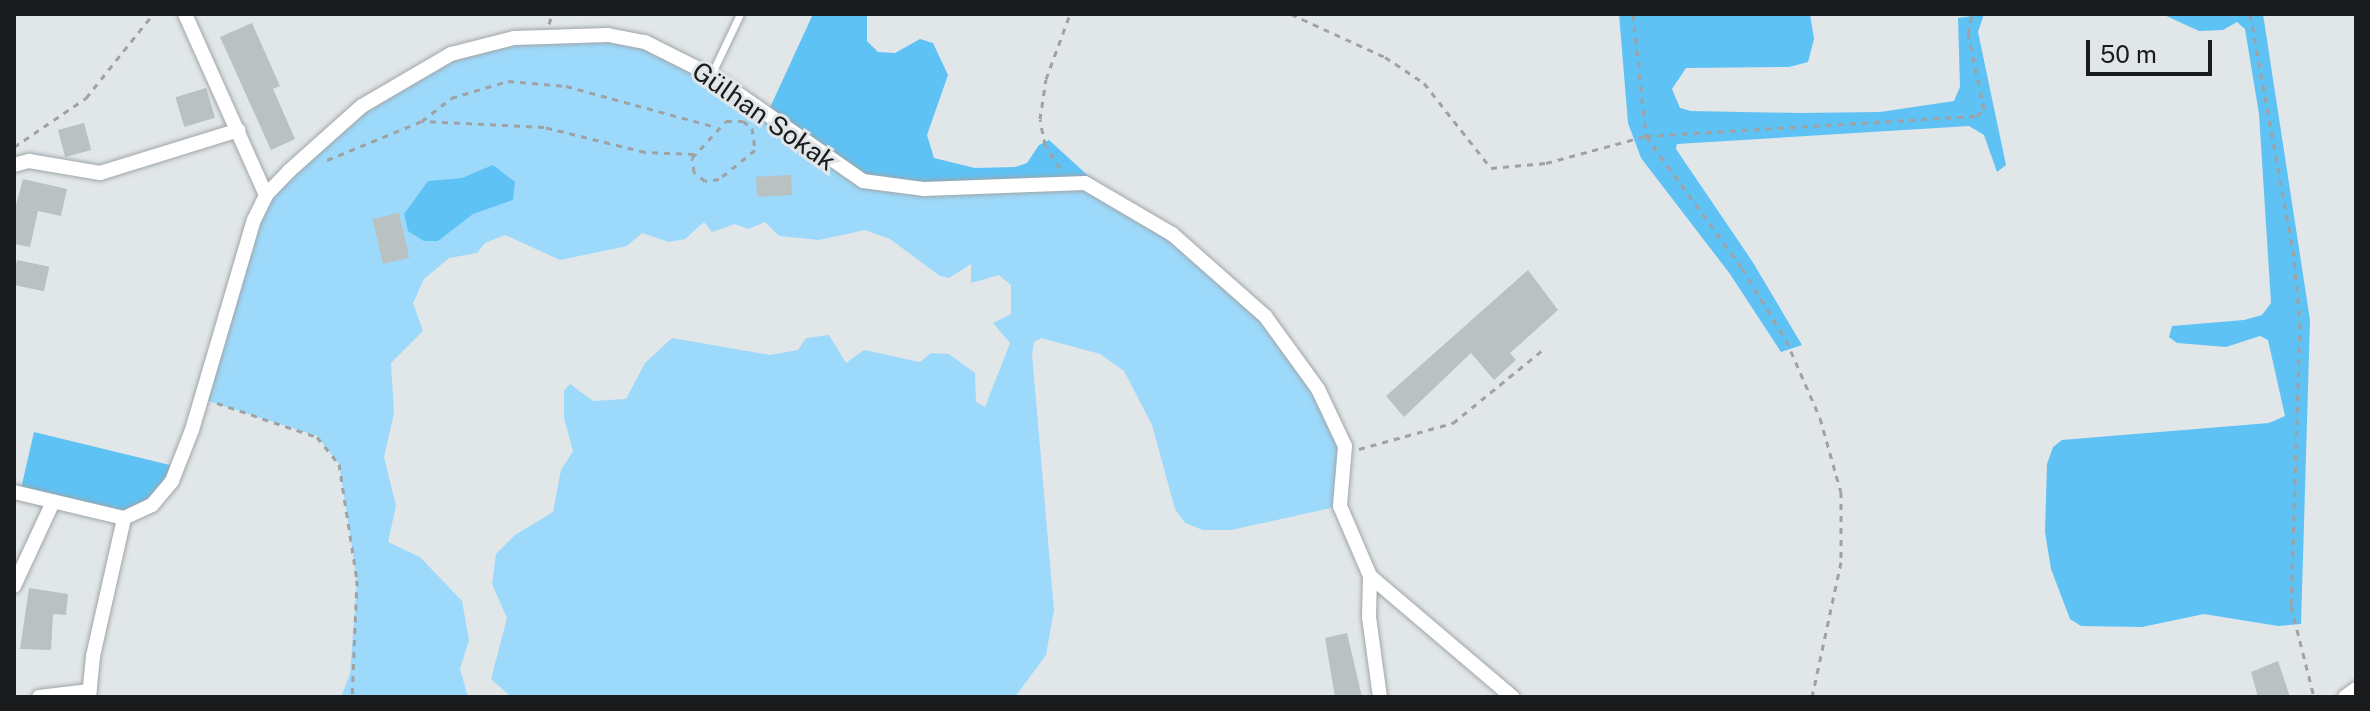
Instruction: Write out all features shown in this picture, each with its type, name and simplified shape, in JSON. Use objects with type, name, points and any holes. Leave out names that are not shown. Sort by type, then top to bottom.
[{"type":"street","points":[[185,14],[266,195]]},
{"type":"street","name":"Gülhan Sokak","points":[[124,518],[152,505],[172,481],[202,399],[266,195],[332,130],[397,81],[486,42],[545,35],[626,37],[711,75],[863,181],[939,189],[1068,181],[1106,192],[1139,211],[1237,287],[1304,366],[1336,422],[1346,453],[1340,506],[1370,576]]},
{"type":"street","points":[[14,165],[29,161],[100,173],[239,130]]},
{"type":"street","points":[[14,492],[124,518],[90,694],[39,697]]},
{"type":"street","points":[[14,586],[53,502]]},
{"type":"street","points":[[1370,576],[1369,617],[1380,697]]},
{"type":"street","points":[[1370,576],[1512,697]]},
{"type":"street","points":[[2345,697],[2356,689]]},
{"type":"lane","points":[[711,75],[740,14]]},
{"type":"path","points":[[14,147],[86,98],[153,14]]},
{"type":"path","points":[[1068,181],[1045,145],[1040,119],[1046,79],[1070,14]]},
{"type":"path","points":[[1291,14],[1385,57],[1424,83],[1491,168],[1546,163],[1646,136],[1977,116],[1984,109],[1968,34],[1972,14]]},
{"type":"path","points":[[1633,14],[1646,136],[1742,268],[1786,340],[1820,418],[1841,492],[1841,562],[1812,697]]},
{"type":"path","points":[[2250,14],[2293,250],[2300,397],[2290,532],[2291,606],[2314,697]]},
{"type":"path","points":[[323,161],[422,121],[451,98],[508,81],[566,86],[716,127]]},
{"type":"path","points":[[731,120],[748,124],[756,139],[753,156],[710,181],[694,172],[694,154],[716,127],[731,120]]},
{"type":"path","points":[[422,121],[544,127],[645,152],[694,154]]},
{"type":"path","points":[[1346,453],[1453,423],[1545,348]]},
{"type":"path","points":[[202,399],[308,432],[330,449],[339,464],[357,580],[352,697]]},
{"type":"shaded area","points":[[813,14],[867,14],[867,41],[878,52],[895,53],[920,39],[933,43],[948,75],[927,135],[934,158],[975,168],[1015,167],[1027,163],[1039,145],[1049,140],[1106,192],[1085,183],[877,185],[768,112]]},
{"type":"shaded area","points":[[1619,14],[1810,14],[1814,39],[1808,62],[1789,67],[1686,68],[1672,89],[1680,108],[1691,111],[1799,113],[1880,112],[1954,101],[1960,87],[1958,18],[1984,14],[1978,32],[2006,165],[1997,172],[1984,135],[1969,126],[1677,144],[1676,149],[1752,261],[1802,345],[1781,352],[1730,274],[1641,158],[1628,123]]},
{"type":"shaded area","points":[[2162,14],[2263,14],[2310,320],[2301,624],[2278,626],[2204,614],[2142,627],[2081,626],[2070,619],[2051,569],[2045,532],[2047,464],[2053,447],[2062,440],[2269,423],[2285,416],[2268,340],[2260,336],[2226,347],[2177,343],[2169,337],[2172,326],[2244,320],[2262,315],[2271,303],[2259,114],[2245,29],[2237,22],[2223,30],[2199,31]]},
{"type":"shaded area","points":[[581,34],[670,53],[829,161],[1068,181],[1139,211],[1265,316],[1345,446],[1340,506],[1231,530],[1203,530],[1185,523],[1175,509],[1152,425],[1124,371],[1100,354],[1041,338],[1034,342],[1032,354],[1054,610],[1046,655],[1015,697],[511,697],[491,679],[507,618],[492,584],[496,554],[515,535],[553,512],[561,470],[573,451],[564,418],[564,391],[570,384],[593,401],[626,399],[645,363],[672,338],[770,355],[798,350],[806,338],[829,335],[846,363],[864,350],[920,362],[931,353],[949,354],[975,373],[976,402],[985,407],[1010,343],[993,323],[1011,314],[1011,285],[999,275],[971,283],[971,264],[949,278],[940,276],[890,239],[865,230],[819,240],[779,236],[765,222],[748,229],[735,224],[712,232],[704,222],[685,239],[669,242],[642,233],[627,246],[560,260],[505,235],[485,243],[477,253],[449,258],[424,279],[413,303],[423,331],[391,363],[394,413],[384,457],[396,506],[388,542],[420,557],[462,601],[469,640],[460,669],[468,697],[341,697],[350,674],[357,580],[339,464],[317,436],[202,399],[254,220],[309,150],[451,54]]},
{"type":"shaded area","points":[[493,165],[515,182],[513,200],[473,214],[438,241],[424,241],[408,231],[404,214],[428,181],[462,178]]},
{"type":"shaded area","points":[[34,432],[178,467],[138,514],[20,493]]},
{"type":"building","points":[[252,23],[280,86],[273,89],[295,139],[271,150],[220,37]]},
{"type":"building","points":[[206,88],[215,118],[184,127],[175,97]]},
{"type":"building","points":[[84,123],[91,150],[65,157],[58,130]]},
{"type":"building","points":[[791,175],[792,195],[757,197],[756,177]]},
{"type":"building","points":[[23,179],[67,189],[61,216],[38,211],[30,247],[14,244],[14,212]]},
{"type":"building","points":[[399,213],[409,258],[383,264],[373,219]]},
{"type":"building","points":[[17,260],[49,267],[44,291],[14,285]]},
{"type":"building","points":[[1528,270],[1558,310],[1510,353],[1516,360],[1494,380],[1471,353],[1404,417],[1386,396]]},
{"type":"building","points":[[29,588],[68,594],[66,615],[53,614],[51,650],[20,649]]},
{"type":"building","points":[[1347,633],[1362,697],[1335,697],[1325,638]]},
{"type":"building","points":[[2278,661],[2290,697],[2258,697],[2251,672]]}]
